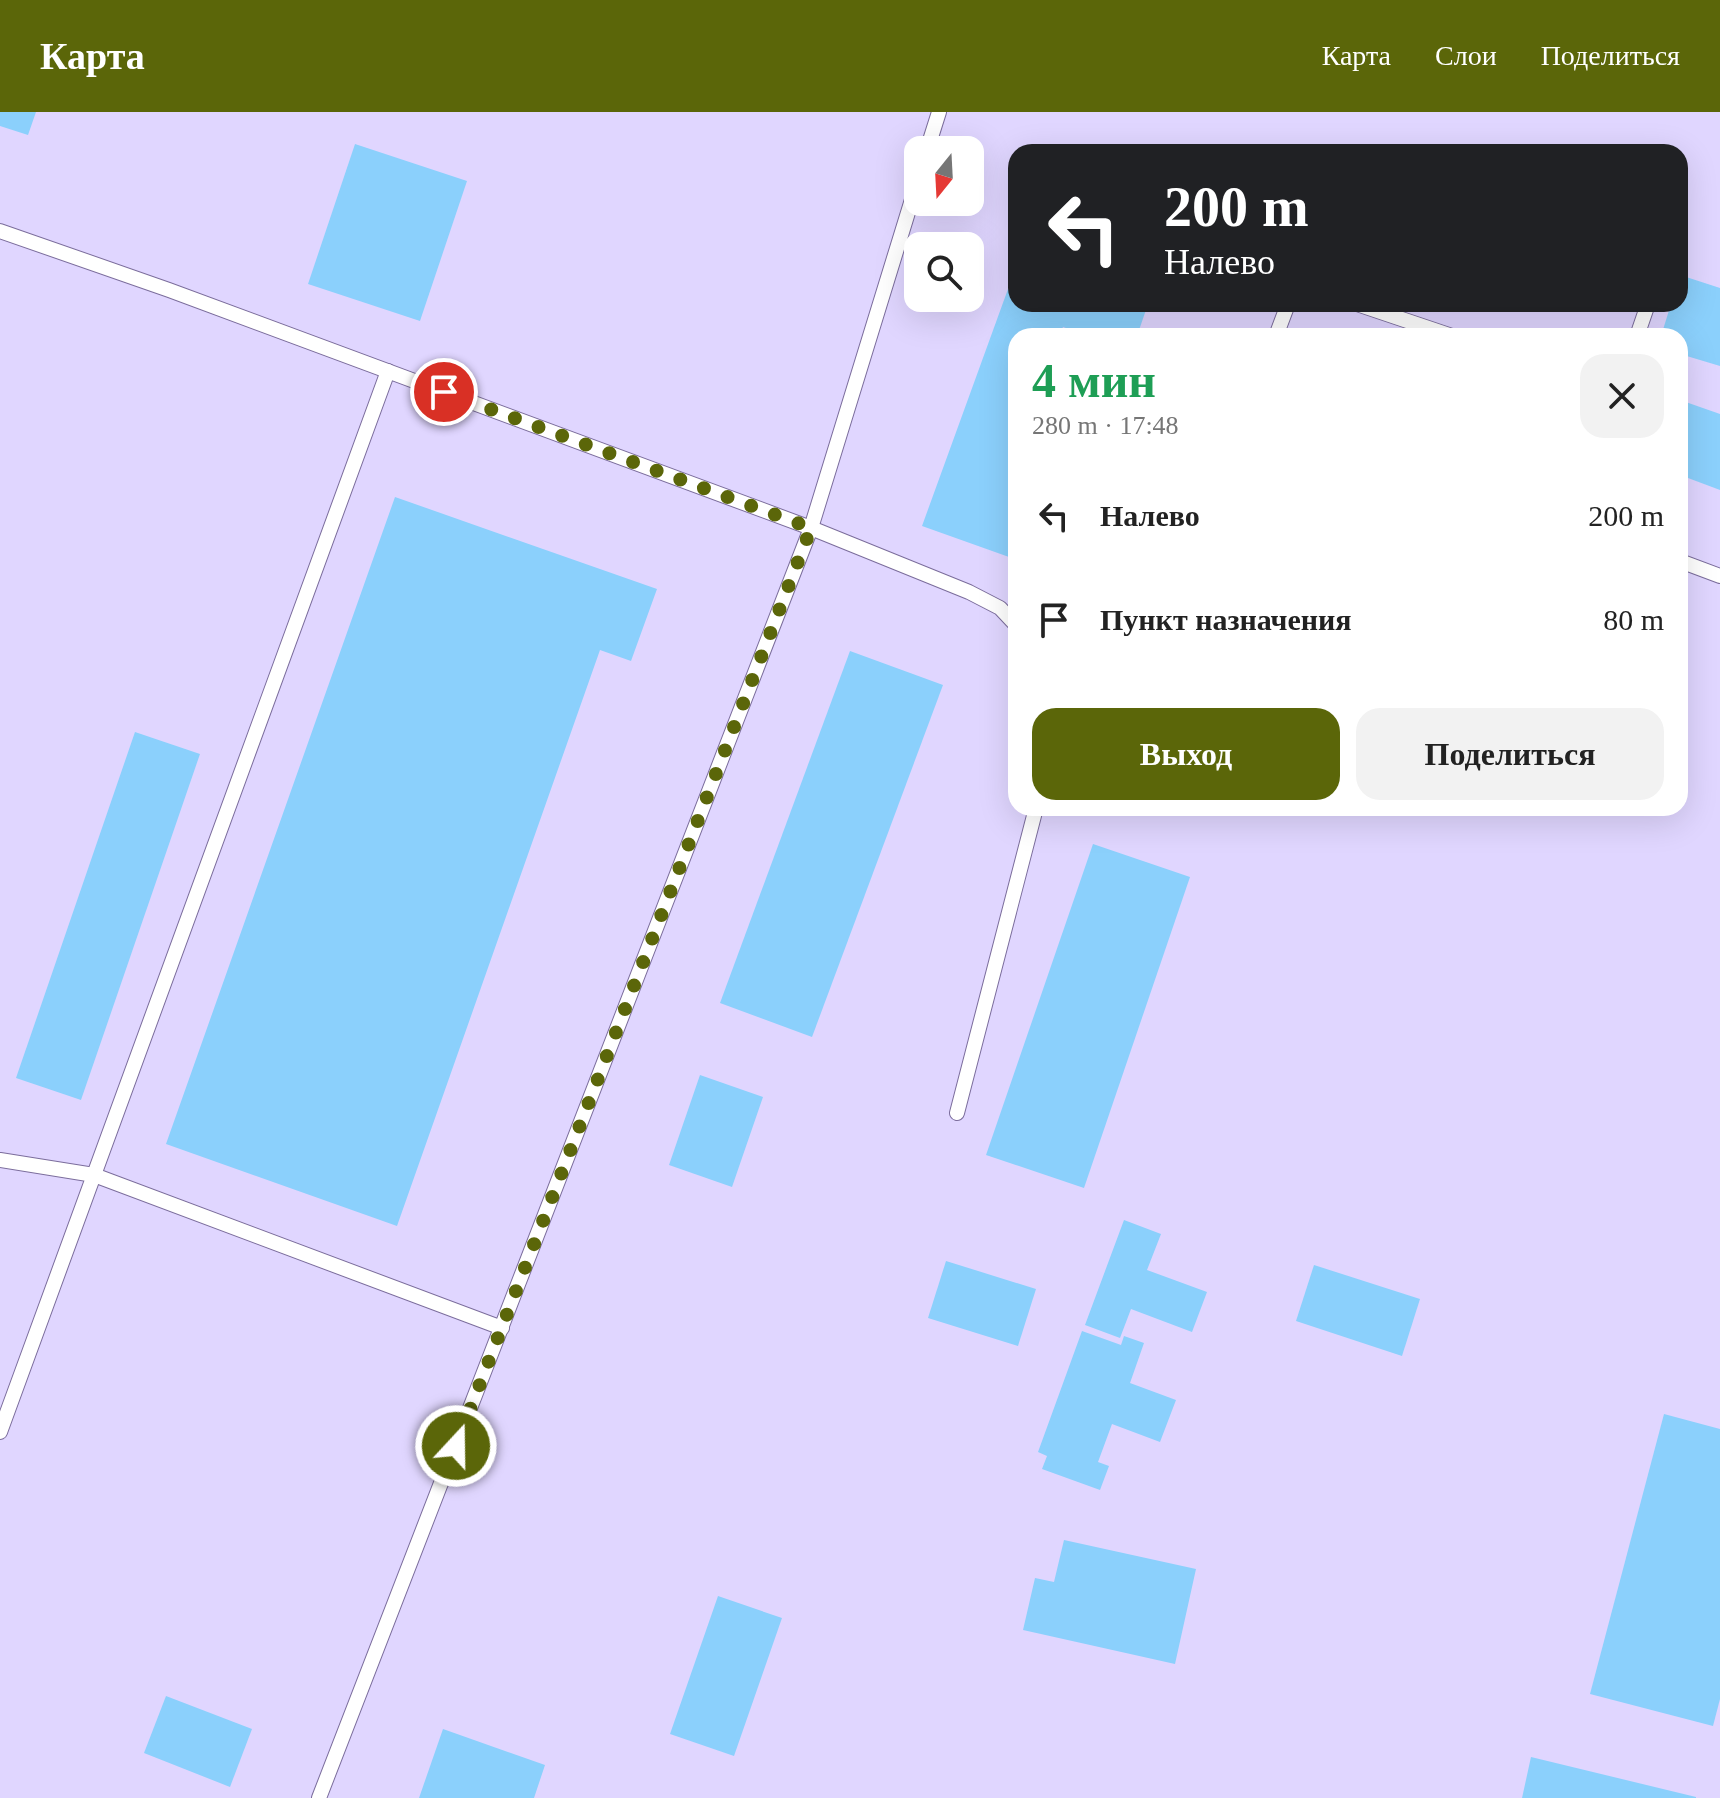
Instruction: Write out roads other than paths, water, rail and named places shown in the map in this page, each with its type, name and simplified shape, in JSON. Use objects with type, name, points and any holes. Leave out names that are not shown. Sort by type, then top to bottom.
[{"type":"lane","points":[[931,136],[939,112]]},
{"type":"lane","points":[[319,1798],[811,528],[907,216]]},
{"type":"lane","points":[[0,231],[811,528],[969,592],[1000,608],[1008,616]]},
{"type":"lane","points":[[1381,312],[1428,328]]},
{"type":"lane","points":[[0,1432],[388,371]]},
{"type":"lane","points":[[1688,564],[1720,576]]},
{"type":"lane","points":[[957,1113],[1034,816]]},
{"type":"lane","points":[[0,1160],[94,1175],[502,1328]]}]
